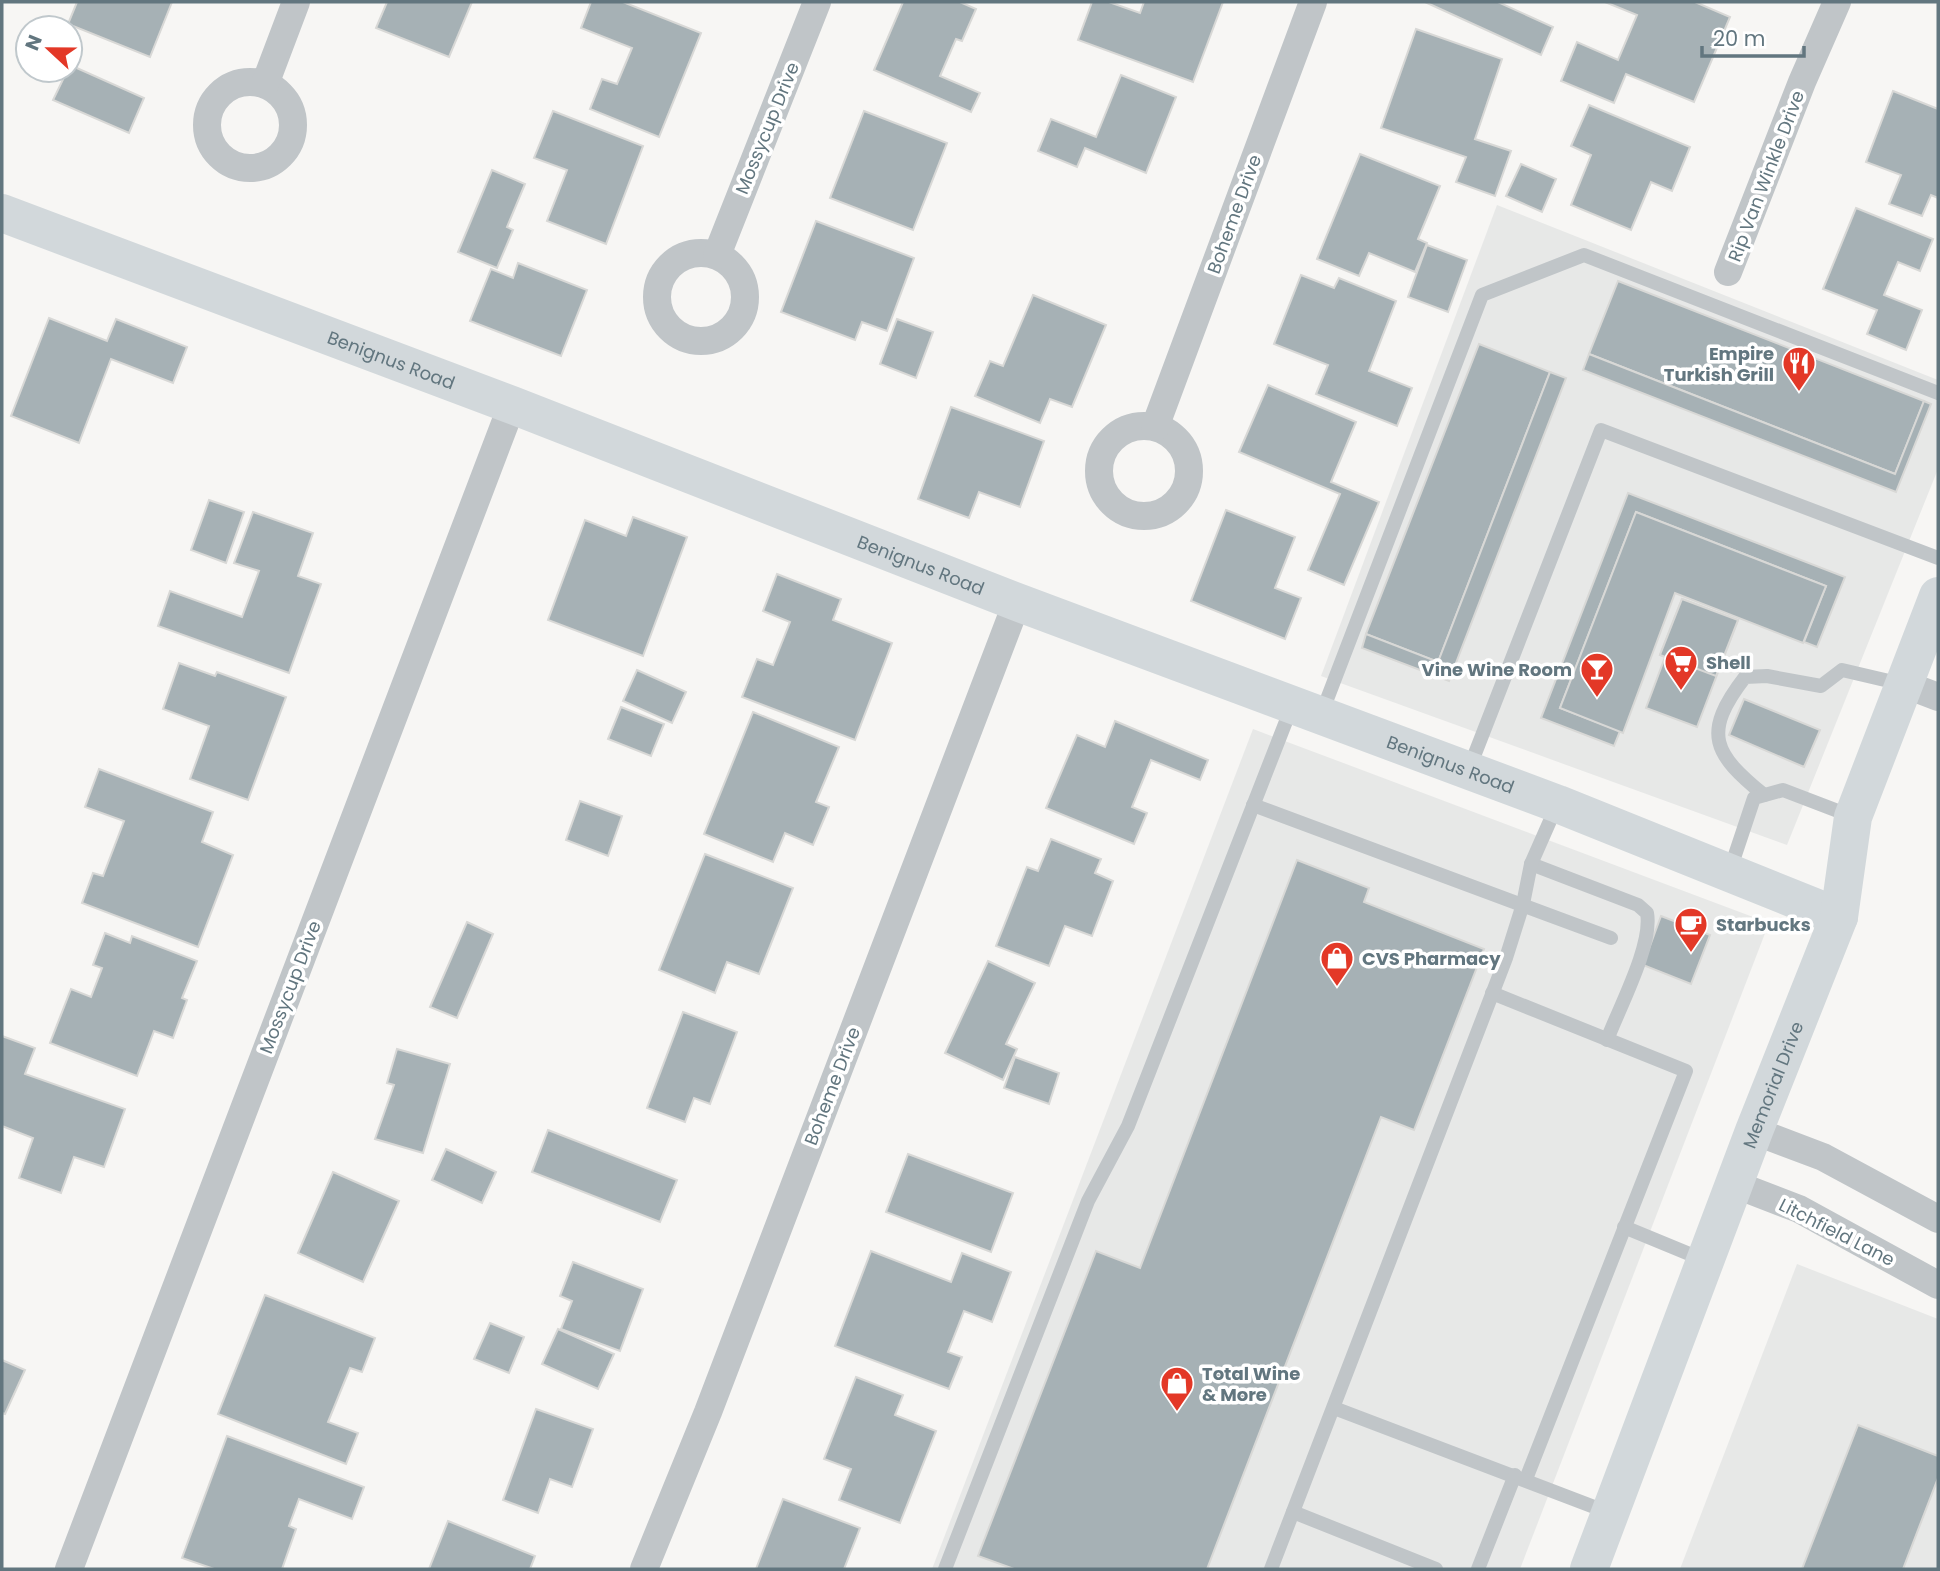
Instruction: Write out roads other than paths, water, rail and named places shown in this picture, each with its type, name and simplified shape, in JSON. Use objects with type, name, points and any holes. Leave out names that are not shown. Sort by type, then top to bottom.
[{"type":"street","points":[[265,84],[296,2]]},
{"type":"street","name":"Mossycup Drive","points":[[718,255],[817,2]]},
{"type":"street","name":"Boheme Drive","points":[[1156,427],[1313,2]]},
{"type":"street","name":"Rip Van Winkle Drive","points":[[1728,272],[1802,82],[1837,2]]},
{"type":"street","name":"Benignus Road","points":[[2,213],[512,405],[1017,602],[1558,804],[1839,917]]},
{"type":"street","name":"Mossycup Drive","points":[[69,1569],[512,405]]},
{"type":"street","name":"Memorial Drive","points":[[1589,1569],[1754,1131],[1839,917],[1853,817],[1921,691],[1938,596]]},
{"type":"street","name":"Boheme Drive","points":[[644,1569],[713,1399],[1017,602]]},
{"type":"street","points":[[1754,1131],[1823,1157],[1938,1219]]},
{"type":"street","name":"Litchfield Lane","points":[[1734,1184],[1799,1209],[1938,1285]]},
{"type":"lane","points":[[945,1569],[1088,1201],[1128,1126],[1252,805],[1307,710],[1482,295],[1584,255],[1938,393]]},
{"type":"lane","points":[[1469,770],[1601,430],[1938,558]]},
{"type":"lane","points":[[1764,795],[1731,768],[1718,746],[1718,733],[1732,693],[1745,677],[1767,676],[1821,686],[1842,670],[1921,691]]},
{"type":"lane","points":[[1729,871],[1754,798],[1783,790],[1853,817]]},
{"type":"lane","points":[[1271,1569],[1492,993],[1523,904],[1531,864],[1558,804]]},
{"type":"lane","points":[[1252,805],[1611,937]]},
{"type":"lane","points":[[1531,864],[1638,905],[1647,913],[1650,924],[1644,944],[1606,1040]]},
{"type":"lane","points":[[1478,1569],[1520,1477],[1686,1072],[1492,993]]},
{"type":"lane","points":[[1624,1227],[1705,1260]]},
{"type":"lane","points":[[1334,1408],[1611,1513]]},
{"type":"lane","points":[[1293,1512],[1436,1569]]},
{"type":"place","name":"Empire Turkish Grill","points":[[1799,393]]},
{"type":"place","name":"Shell","points":[[1681,692]]},
{"type":"place","name":"Vine Wine Room","points":[[1597,699]]},
{"type":"place","name":"Starbucks","points":[[1691,954]]},
{"type":"place","name":"CVS Pharmacy","points":[[1337,988]]},
{"type":"place","name":"Total Wine & More","points":[[1177,1413]]}]
